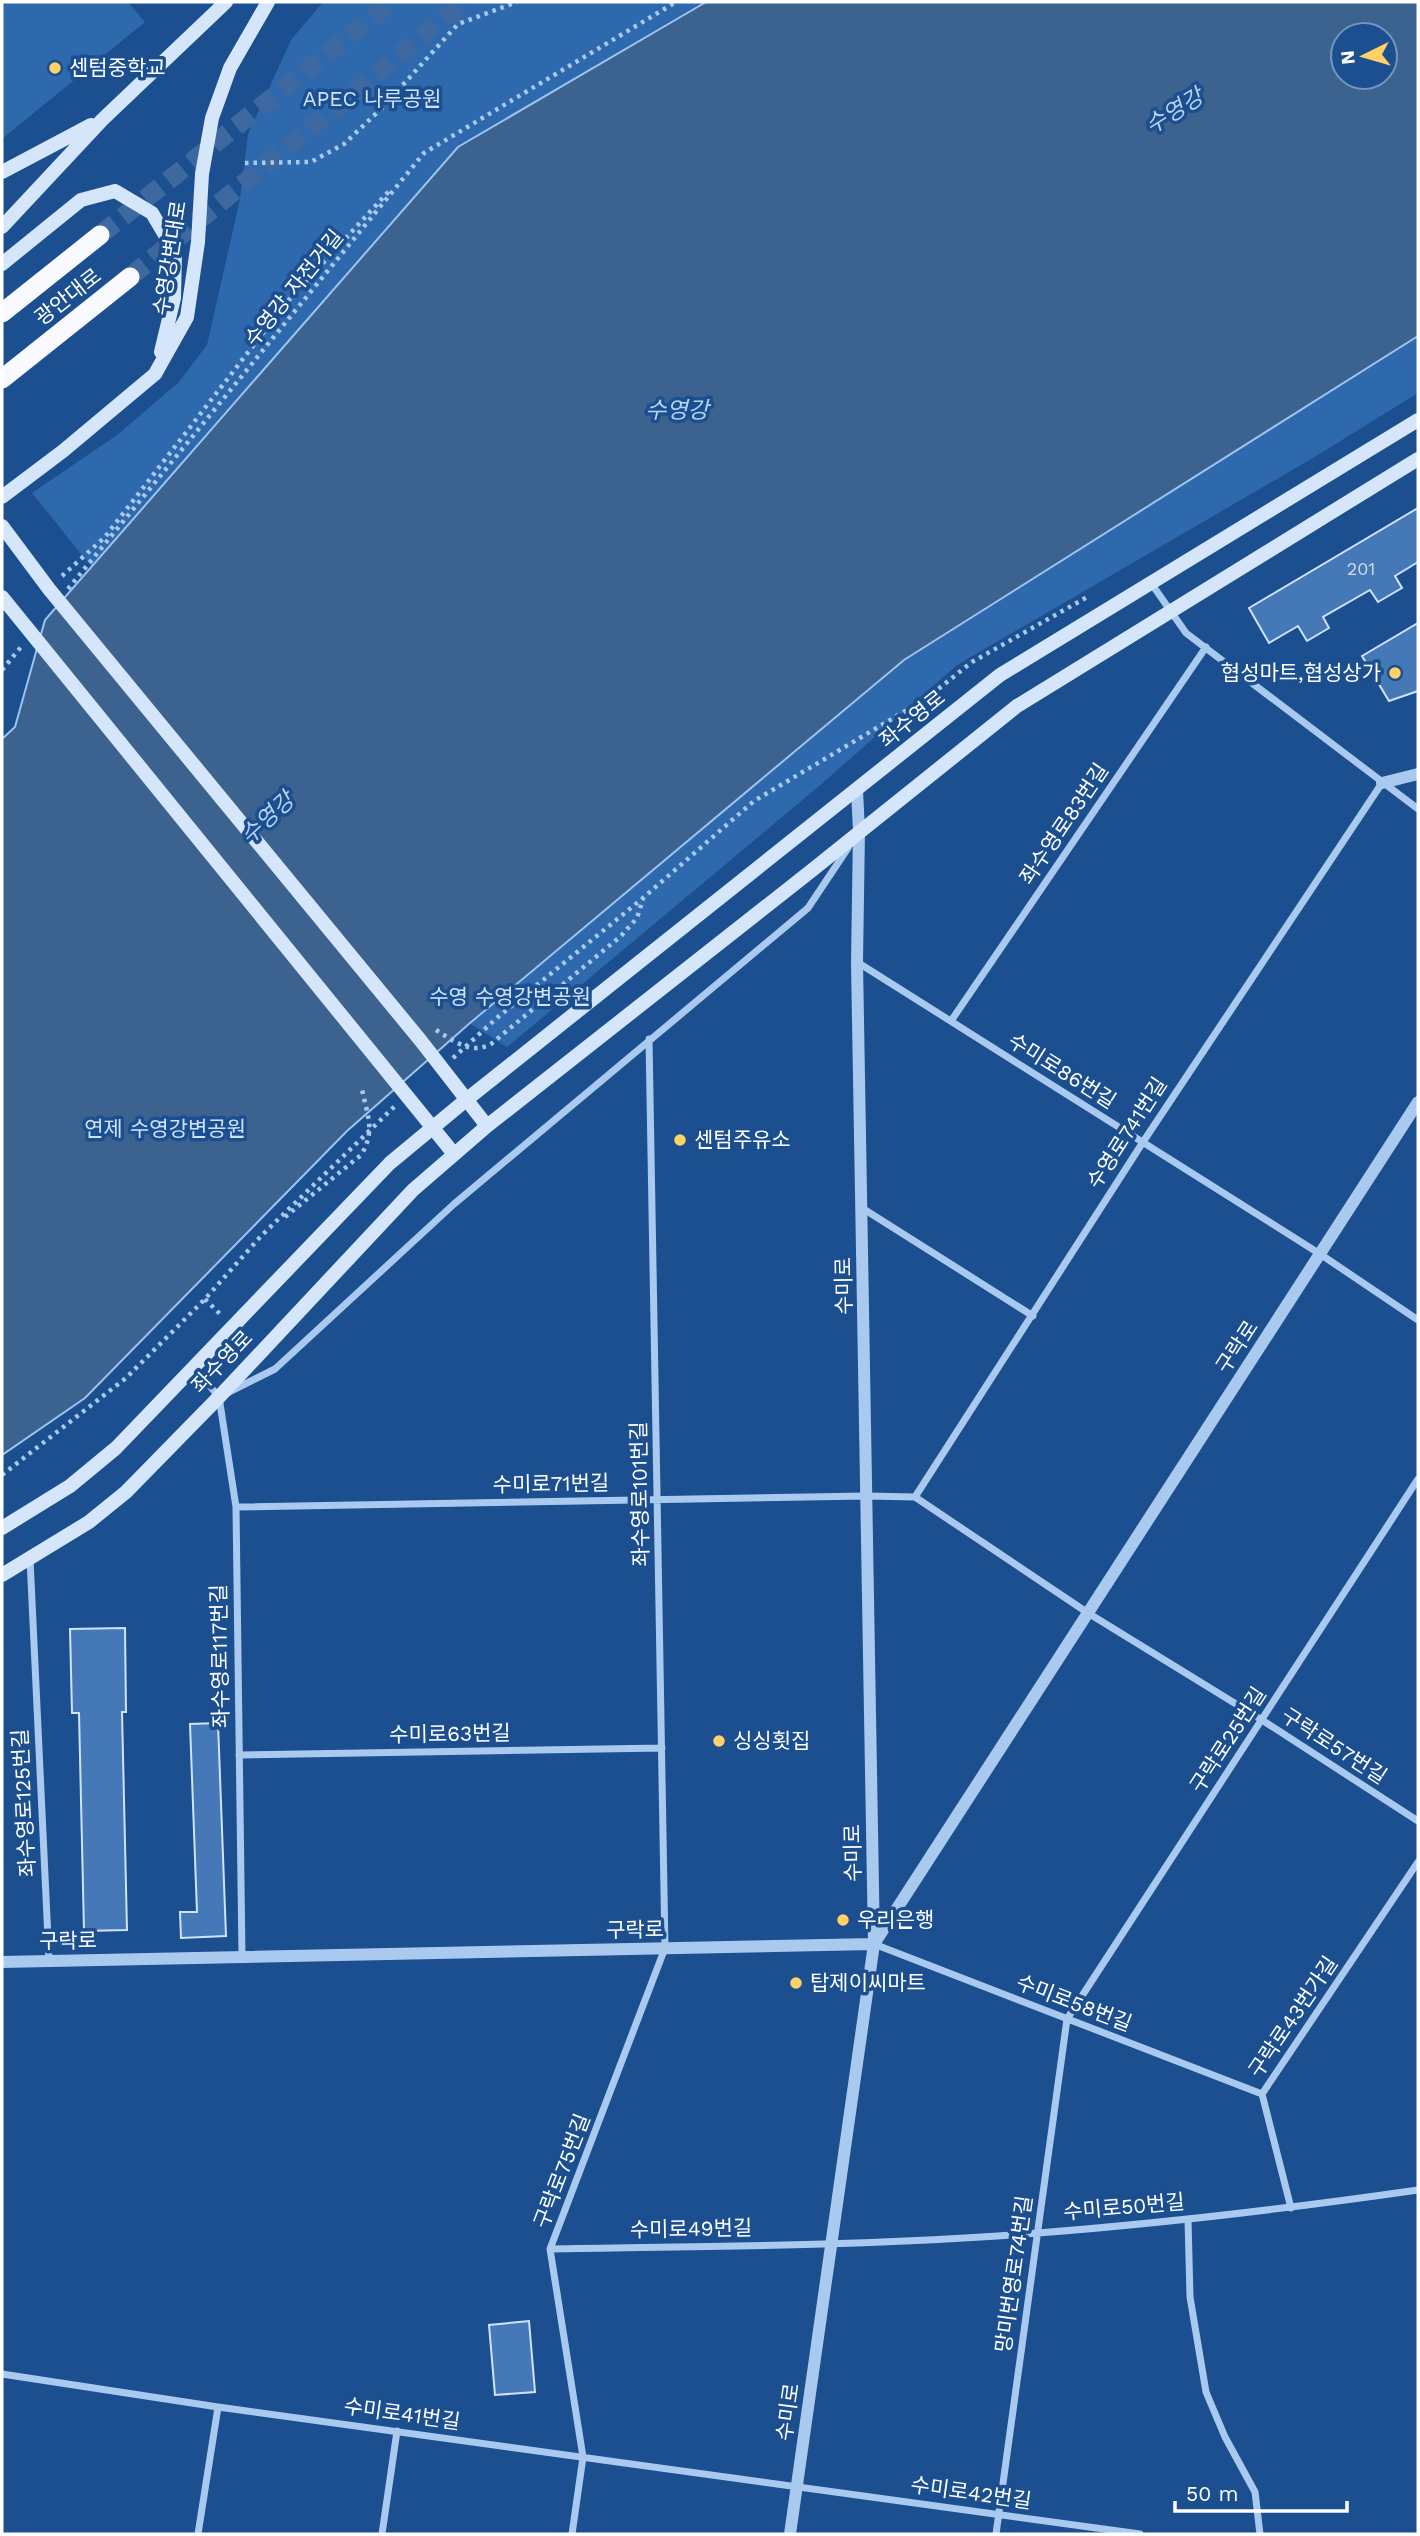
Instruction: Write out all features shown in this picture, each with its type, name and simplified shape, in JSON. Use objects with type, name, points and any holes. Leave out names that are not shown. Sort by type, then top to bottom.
[{"type":"highway","name":"광안대로","points":[[2,313],[100,235]]},
{"type":"highway","name":"광안대로","points":[[2,379],[130,277]]},
{"type":"main road","points":[[2,227],[102,120],[226,2]]},
{"type":"main road","name":"수영강변대로","points":[[2,497],[63,451],[155,374],[187,317],[198,242],[202,174],[212,118],[230,68],[268,2]]},
{"type":"main road","points":[[2,172],[102,120]]},
{"type":"main road","points":[[2,264],[81,200],[115,191],[152,213],[175,251],[174,298],[155,374]]},
{"type":"main road","name":"좌수영로","points":[[2,1528],[70,1486],[116,1448],[390,1163],[1000,675],[1418,420]]},
{"type":"main road","name":"좌수영로","points":[[2,1575],[89,1522],[126,1492],[413,1190],[486,1126],[811,872],[1017,706],[1418,459]]},
{"type":"main road","points":[[2,526],[50,589],[438,1062],[486,1126]]},
{"type":"main road","points":[[2,597],[454,1154]]},
{"type":"main road","points":[[2,603],[15,615]]},
{"type":"street","points":[[1151,583],[1185,633],[1418,809]]},
{"type":"street","name":"좌수영로83번길","points":[[951,1021],[1206,647]]},
{"type":"street","points":[[1382,783],[1418,774]]},
{"type":"street","name":"수영로741번길","points":[[915,1497],[1143,1142],[1382,783]]},
{"type":"street","name":"수미로","points":[[790,2534],[874,1944],[857,962],[857,790]]},
{"type":"street","points":[[193,1366],[219,1397],[275,1369],[454,1203],[808,908],[859,831]]},
{"type":"street","name":"수미로86번길","points":[[857,962],[1320,1254],[1418,1320]]},
{"type":"street","name":"좌수영로101번길","points":[[649,1039],[665,1948]]},
{"type":"street","name":"구락로","points":[[2,1962],[874,1944],[1418,1101]]},
{"type":"street","points":[[862,1208],[1033,1316]]},
{"type":"street","name":"좌수영로117번길","points":[[219,1397],[236,1507],[242,1957]]},
{"type":"street","name":"구락로25번길","points":[[1067,2019],[1418,1479]]},
{"type":"street","points":[[866,1496],[915,1497],[1088,1613]]},
{"type":"street","name":"수미로71번길","points":[[236,1507],[866,1496]]},
{"type":"street","name":"좌수영로125번길","points":[[30,1559],[49,1960]]},
{"type":"street","name":"구락로57번길","points":[[1088,1613],[1262,1720],[1418,1821]]},
{"type":"street","name":"수미로63번길","points":[[239,1755],[662,1748]]},
{"type":"street","name":"구락로43번가길","points":[[1291,2208],[1262,2094],[1418,1862]]},
{"type":"street","name":"수미로58번길","points":[[874,1944],[1262,2094]]},
{"type":"street","name":"구락로75번길","points":[[572,2534],[583,2457],[550,2249],[665,1948]]},
{"type":"street","name":"망미번영로74번길","points":[[996,2534],[1067,2019]]},
{"type":"street","name":"수미로50번길","points":[[832,2244],[1037,2233],[1291,2208],[1418,2190]]},
{"type":"street","points":[[1188,2218],[1190,2297],[1206,2392],[1225,2437],[1255,2492],[1260,2534]]},
{"type":"street","name":"수미로49번길","points":[[550,2249],[832,2244]]},
{"type":"street","name":"수미로41번길","points":[[2,2374],[218,2407],[797,2486]]},
{"type":"street","points":[[198,2534],[218,2407]]},
{"type":"street","points":[[382,2534],[397,2431]]},
{"type":"street","name":"수미로42번길","points":[[797,2486],[1139,2534]]},
{"type":"path","points":[[245,163],[311,162],[344,144],[382,108],[458,24],[517,2]]},
{"type":"path","name":"수영강 자전거길","points":[[60,599],[425,153],[676,2]]},
{"type":"path","points":[[57,580],[106,537],[287,302],[425,153]]},
{"type":"path","points":[[2,670],[27,640]]},
{"type":"path","points":[[436,1030],[466,1048],[484,1048],[621,936],[637,918],[643,898]]},
{"type":"path","points":[[261,1237],[360,1155],[371,1132],[362,1089]]},
{"type":"green space","name":"센텀중학교","points":[[2,2],[128,2],[145,22],[2,139]]},
{"type":"green space","name":"APEC 나루공원","points":[[323,2],[703,2],[458,147],[102,580],[32,493],[117,435],[178,383],[207,345],[240,199],[248,134],[291,40]]},
{"type":"green space","name":"수영 수영강변공원","points":[[1418,315],[1418,393],[1313,458],[957,665],[818,787],[507,1047],[439,1004],[917,623]]},
{"type":"water","name":"수영강","points":[[706,2],[1418,2],[1418,336],[904,660],[470,1023],[347,1131],[85,1398],[2,1455],[2,739],[15,727],[45,620],[458,147]]},
{"type":"building","points":[[1418,508],[1418,562],[1395,576],[1402,588],[1378,602],[1370,590],[1323,617],[1329,628],[1307,641],[1298,626],[1269,643],[1249,608]]},
{"type":"building","name":"협성마트,협성상가","points":[[1418,623],[1418,691],[1389,701],[1362,656]]},
{"type":"building","points":[[125,1628],[126,1712],[122,1712],[127,1930],[84,1931],[79,1713],[72,1713],[70,1629]]},
{"type":"building","points":[[218,1723],[226,1936],[181,1938],[180,1912],[197,1912],[190,1724]]},
{"type":"building","points":[[529,2321],[535,2392],[495,2395],[489,2325]]},
{"type":"tunnel","points":[[100,235],[392,2]]},
{"type":"tunnel","points":[[130,277],[464,2]]},
{"type":"place","name":"센텀중학교","points":[[55,68]]},
{"type":"place","name":"협성마트,협성상가","points":[[1395,673]]},
{"type":"place","name":"센텀주유소","points":[[680,1140]]},
{"type":"place","name":"싱싱횟집","points":[[719,1741]]},
{"type":"place","name":"우리은행","points":[[843,1920]]},
{"type":"place","name":"탑제이씨마트","points":[[796,1983]]},
{"type":"park label","name":"연제 수영강변공원","points":[[165,1129]]}]
